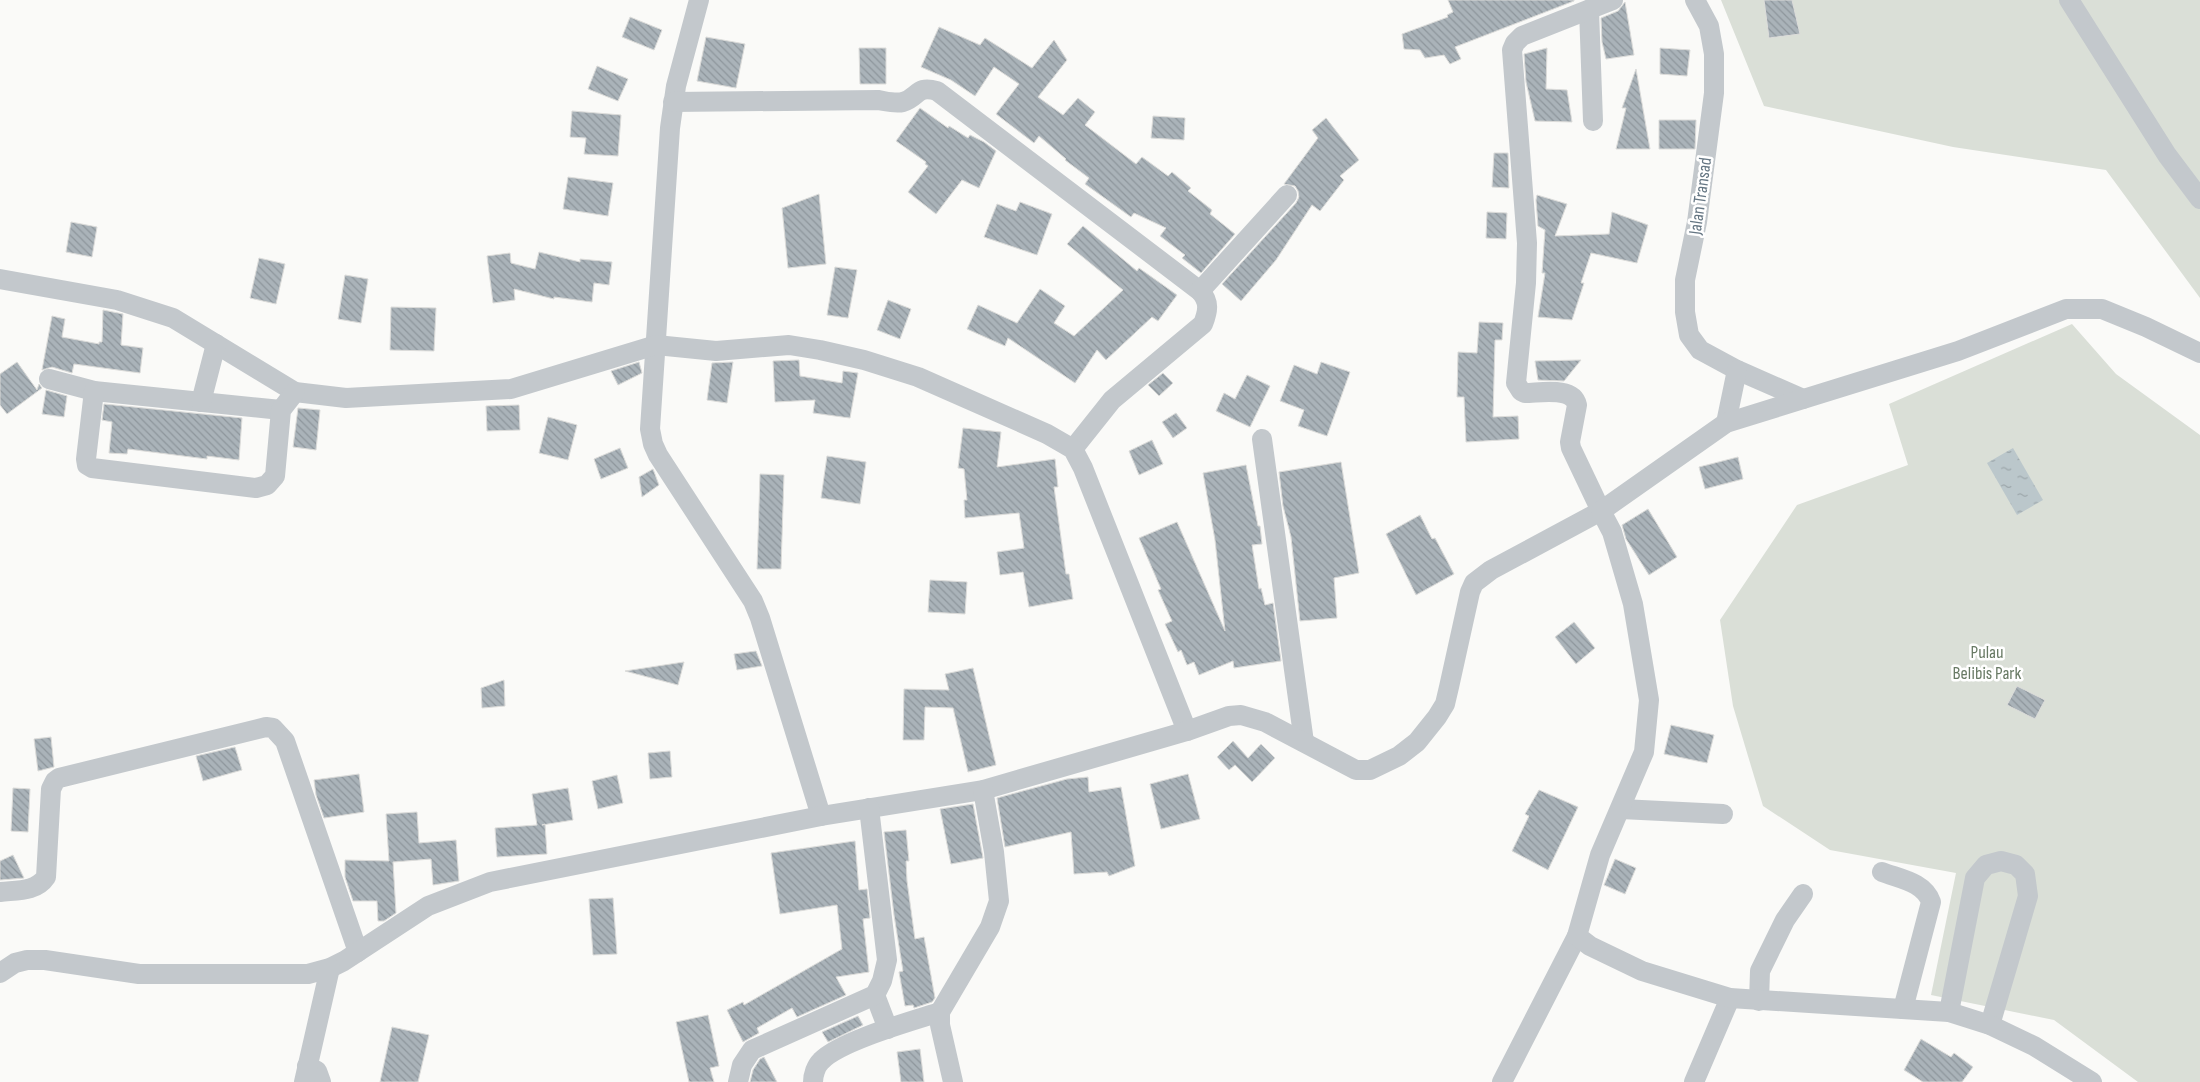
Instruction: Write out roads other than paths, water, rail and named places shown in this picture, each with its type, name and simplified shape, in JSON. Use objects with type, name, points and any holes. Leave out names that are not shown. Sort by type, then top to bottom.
[{"type":"street","points":[[699,0],[673,102],[670,128],[650,429],[653,444],[658,455],[753,601],[760,618],[821,816]]},
{"type":"street","points":[[1502,1082],[1577,936],[1600,855],[1644,752],[1649,700],[1632,604],[1612,532],[1570,448],[1577,406],[1576,400],[1573,396],[1564,393],[1525,393],[1521,391],[1516,383],[1526,283],[1527,243],[1512,50],[1515,43],[1522,36],[1613,0]]},
{"type":"street","name":"Jalan Transad","points":[[1695,0],[1709,26],[1714,54],[1714,93],[1698,222],[1686,280],[1685,312],[1689,335],[1700,350],[1737,370],[1803,399]]},
{"type":"street","points":[[2069,0],[2167,156],[2200,199]]},
{"type":"street","points":[[1589,10],[1593,121]]},
{"type":"street","points":[[673,102],[878,100],[901,102],[920,90],[928,88],[937,91],[1200,291],[1206,298],[1208,306],[1203,324],[1112,400],[1073,449]]},
{"type":"street","points":[[1200,291],[1287,195]]},
{"type":"street","points":[[0,279],[117,300],[173,318],[294,392],[346,398],[511,389],[656,345],[716,350],[789,344],[864,360],[918,377],[1047,434],[1073,449],[1083,468],[1187,731]]},
{"type":"street","points":[[0,972],[15,963],[27,960],[45,960],[139,974],[308,974],[330,968],[428,906],[490,882],[821,816],[983,790],[1187,731],[1229,716],[1241,715],[1265,722],[1356,770],[1370,770],[1399,756],[1428,731],[1445,704],[1470,592],[1474,583],[1491,570],[1601,511],[1726,423],[1958,351],[2066,310],[2102,309],[2146,327],[2200,353]]},
{"type":"street","points":[[201,402],[216,344]]},
{"type":"street","points":[[1726,423],[1737,370]]},
{"type":"street","points":[[49,379],[94,391],[281,410]]},
{"type":"street","points":[[94,391],[86,459],[87,465],[92,468],[256,488],[267,485],[275,476],[281,410],[294,392]]},
{"type":"street","points":[[1262,439],[1304,742]]},
{"type":"street","points":[[0,892],[31,888],[39,885],[46,877],[51,789],[59,778],[266,727],[272,728],[285,741],[358,952]]},
{"type":"street","points":[[953,1082],[940,1025],[940,1012],[990,927],[999,901],[994,852],[983,790]]},
{"type":"street","points":[[738,1082],[742,1065],[752,1050],[875,995],[882,981],[887,960],[869,808]]},
{"type":"street","points":[[1621,809],[1723,814]]},
{"type":"street","points":[[1949,1012],[1976,878],[1986,865],[2001,861],[2016,865],[2025,874],[2028,896],[1990,1025]]},
{"type":"street","points":[[1882,872],[1921,887],[1928,894],[1931,902],[1903,1008]]},
{"type":"street","points":[[1758,1001],[1760,971],[1785,920],[1803,894]]},
{"type":"street","points":[[1577,936],[1590,946],[1642,971],[1730,998],[1949,1012],[1990,1025],[2034,1046],[2092,1082]]},
{"type":"street","points":[[321,1082],[317,1071],[305,1074],[330,968]]},
{"type":"street","points":[[875,995],[888,1029]]},
{"type":"street","points":[[1694,1082],[1730,998]]},
{"type":"street","points":[[813,1082],[813,1076],[821,1061],[855,1042],[940,1012]]},
{"type":"water","points":[[2013,448],[2043,500],[2017,515],[1987,463]]},
{"type":"park label","name":"Pulau Belibis Park","points":[[1987,662]]}]
